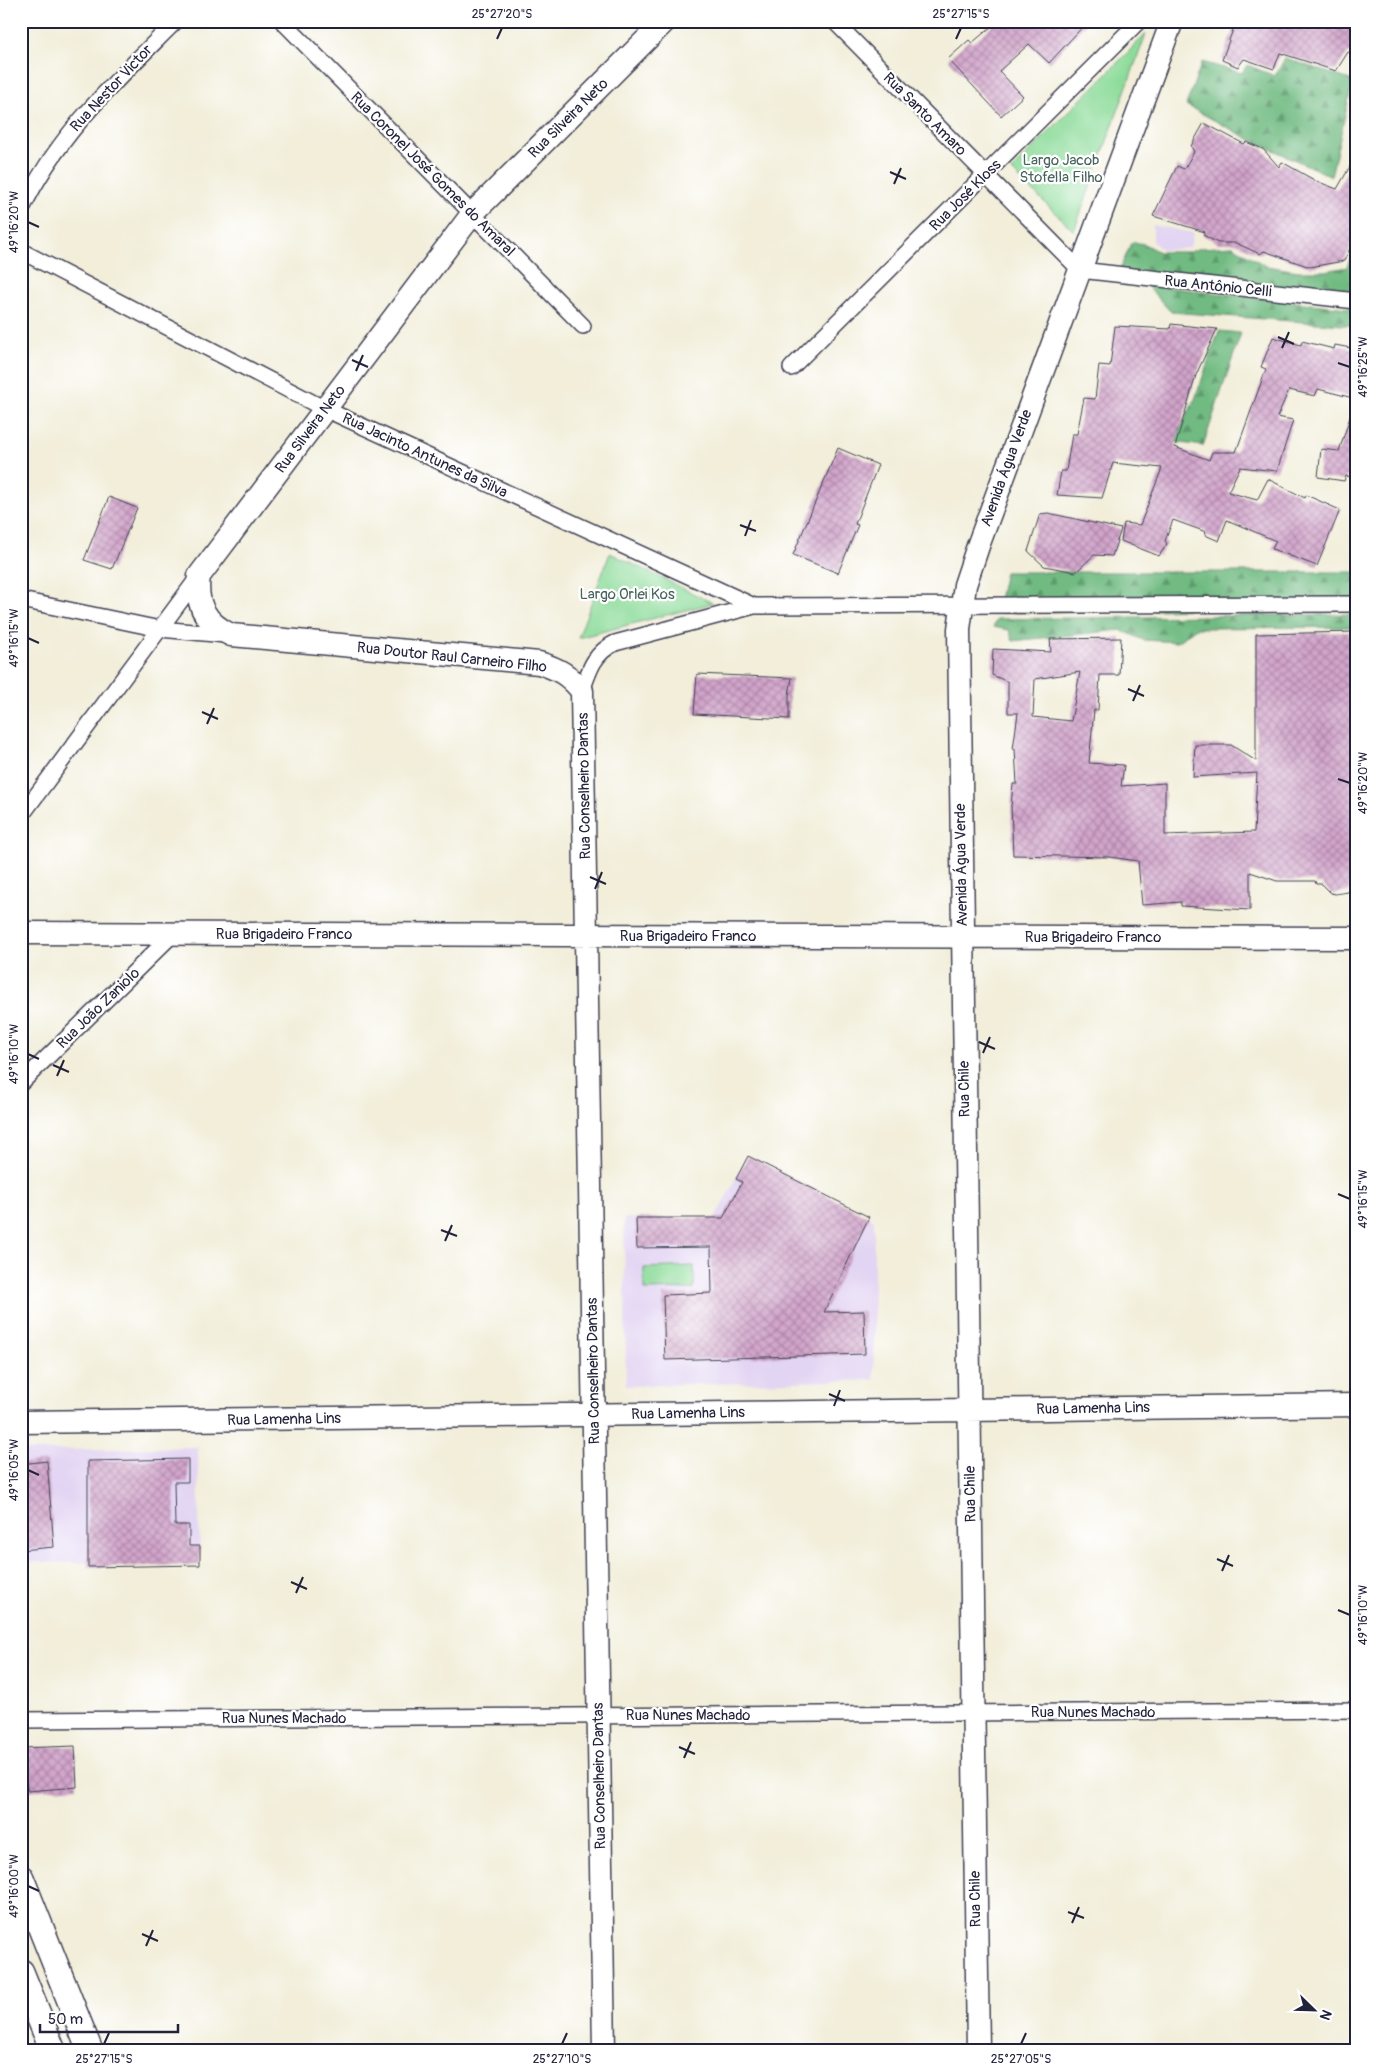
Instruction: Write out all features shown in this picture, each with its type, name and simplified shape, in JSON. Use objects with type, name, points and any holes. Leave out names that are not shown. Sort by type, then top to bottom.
[{"type":"main road","name":"Rua Silveira Neto","points":[[199,576],[472,213],[665,21]]},
{"type":"main road","name":"Avenida Água Verde","points":[[962,937],[958,658],[962,605],[978,546],[1172,21]]},
{"type":"main road","name":"Rua Doutor Raul Carneiro Filho","points":[[199,576],[197,591],[203,612],[218,629],[231,635],[539,663],[557,668],[570,676],[582,690]]},
{"type":"main road","name":"Rua Conselheiro Dantas","points":[[582,690],[604,2051]]},
{"type":"main road","name":"Rua Brigadeiro Franco","points":[[21,933],[1356,938]]},
{"type":"main road","name":"Rua Chile","points":[[962,937],[978,2051]]},
{"type":"main road","name":"Rua Lamenha Lins","points":[[21,1422],[1356,1405]]},
{"type":"main road","points":[[21,1878],[90,2051]]},
{"type":"main road","points":[[21,1963],[57,1968]]},
{"type":"main road","points":[[21,1972],[53,2051]]},
{"type":"street","name":"Rua Nestor Victor","points":[[21,211],[49,160],[71,129],[93,103],[176,21]]},
{"type":"street","name":"Rua Coronel José Gomes do Amaral","points":[[282,21],[583,326]]},
{"type":"street","name":"Rua Santo Amaro","points":[[834,21],[1080,270]]},
{"type":"street","name":"Rua José Kloss","points":[[791,368],[1139,21]]},
{"type":"street","name":"Rua Jacinto Antunes da Silva","points":[[21,251],[325,409],[754,606]]},
{"type":"street","name":"Rua Antônio Celli","points":[[1080,270],[1356,301]]},
{"type":"street","name":"Rua Silveira Neto","points":[[21,816],[199,576]]},
{"type":"street","name":"Rua Doutor Raul Carneiro Filho","points":[[21,600],[160,629],[231,635]]},
{"type":"street","points":[[582,690],[591,666],[603,648],[615,643],[754,606],[1356,604]]},
{"type":"street","name":"Rua João Zaniolo","points":[[21,1083],[174,934]]},
{"type":"street","name":"Rua Nunes Machado","points":[[21,1720],[1356,1710]]},
{"type":"shaded area","points":[[1153,225],[1193,233],[1190,248],[1163,250],[1153,242]]},
{"type":"shaded area","points":[[748,1156],[874,1220],[874,1380],[626,1386],[624,1218],[715,1218]]},
{"type":"shaded area","points":[[198,1447],[200,1565],[21,1562],[21,1451]]},
{"type":"green space","name":"Largo Jacob Stofella Filho","points":[[1146,34],[1074,231],[1011,170]]},
{"type":"green space","points":[[1285,58],[1353,81],[1331,176],[1251,140],[1186,105],[1202,62],[1242,73],[1247,65],[1275,76]]},
{"type":"green space","points":[[1132,242],[1144,244],[1159,252],[1189,252],[1201,248],[1233,246],[1266,266],[1298,271],[1325,271],[1347,267],[1355,243],[1356,295],[1119,271]]},
{"type":"green space","points":[[1146,285],[1356,309],[1356,326],[1171,312]]},
{"type":"green space","points":[[1219,331],[1241,333],[1203,446],[1174,442],[1195,399]]},
{"type":"green space","name":"Largo Orlei Kos","points":[[610,553],[713,603],[578,638]]},
{"type":"green space","points":[[1005,572],[1356,572],[1356,606],[996,613]]},
{"type":"green space","points":[[1356,614],[1356,627],[1196,628],[1177,642],[1143,640],[1121,630],[1013,641],[1009,630],[993,627],[997,619]]},
{"type":"green space","points":[[694,1266],[694,1289],[644,1290],[644,1268]]},
{"type":"building","points":[[998,21],[1088,21],[1049,63],[1029,44],[999,71],[1023,96],[1001,116],[948,59],[969,40],[972,43]]},
{"type":"building","points":[[1236,21],[1356,21],[1356,55],[1348,52],[1336,71],[1280,53],[1274,69],[1244,59],[1238,67],[1222,60]]},
{"type":"building","points":[[1204,123],[1244,144],[1246,142],[1263,149],[1279,167],[1282,162],[1316,181],[1337,189],[1356,156],[1356,236],[1344,261],[1310,267],[1264,251],[1260,254],[1236,243],[1218,243],[1203,235],[1205,232],[1153,216],[1177,166],[1184,169],[1194,152],[1191,146]]},
{"type":"building","points":[[1171,324],[1217,329],[1196,375],[1175,447],[1209,460],[1212,452],[1236,452],[1266,369],[1261,367],[1273,337],[1301,345],[1302,341],[1334,349],[1335,345],[1356,349],[1356,387],[1353,398],[1318,389],[1315,396],[1289,390],[1277,417],[1293,420],[1277,471],[1240,467],[1228,492],[1257,500],[1268,479],[1305,498],[1306,495],[1340,510],[1317,566],[1272,549],[1276,541],[1227,520],[1219,541],[1205,535],[1206,532],[1173,520],[1165,541],[1167,544],[1159,556],[1121,541],[1124,523],[1140,525],[1162,468],[1113,463],[1102,498],[1057,495],[1061,471],[1066,471],[1072,434],[1077,434],[1084,398],[1095,399],[1099,365],[1110,366],[1115,326],[1170,329]]},
{"type":"building","points":[[1353,408],[1356,408],[1356,467],[1352,477],[1346,476],[1344,481],[1318,477],[1321,449],[1339,451]]},
{"type":"building","points":[[838,448],[878,465],[855,524],[858,525],[838,573],[793,555]]},
{"type":"building","points":[[109,497],[137,508],[112,569],[84,560]]},
{"type":"building","points":[[1048,513],[1121,529],[1112,556],[1094,555],[1076,572],[1044,566],[1028,551],[1040,514]]},
{"type":"building","points":[[1356,632],[1356,882],[1352,883],[1348,892],[1335,894],[1331,893],[1322,884],[1316,884],[1315,881],[1277,881],[1250,872],[1250,910],[1181,906],[1181,902],[1142,905],[1138,861],[1109,857],[1013,855],[1011,806],[1013,784],[1017,784],[1015,749],[1013,749],[1018,713],[1008,713],[1008,682],[992,675],[993,649],[1051,652],[1050,639],[1121,638],[1119,675],[1100,675],[1098,710],[1094,710],[1089,763],[1124,765],[1121,786],[1165,783],[1165,835],[1254,832],[1257,773],[1193,777],[1195,745],[1231,745],[1256,761],[1256,634]],"holes":[[[1080,672],[1071,721],[1033,717],[1035,679]]]},
{"type":"building","points":[[697,674],[792,678],[789,695],[789,719],[694,714]]},
{"type":"building","points":[[748,1156],[869,1217],[824,1312],[864,1311],[865,1354],[665,1360],[663,1295],[712,1293],[711,1247],[637,1248],[636,1218],[723,1218],[742,1182],[736,1179]]},
{"type":"building","points":[[188,1459],[188,1482],[174,1482],[175,1525],[189,1525],[189,1546],[200,1546],[200,1565],[88,1567],[88,1461]]},
{"type":"building","points":[[47,1461],[54,1547],[21,1550],[21,1464]]},
{"type":"building","points":[[75,1746],[77,1787],[28,1791],[21,1765],[21,1748]]}]
